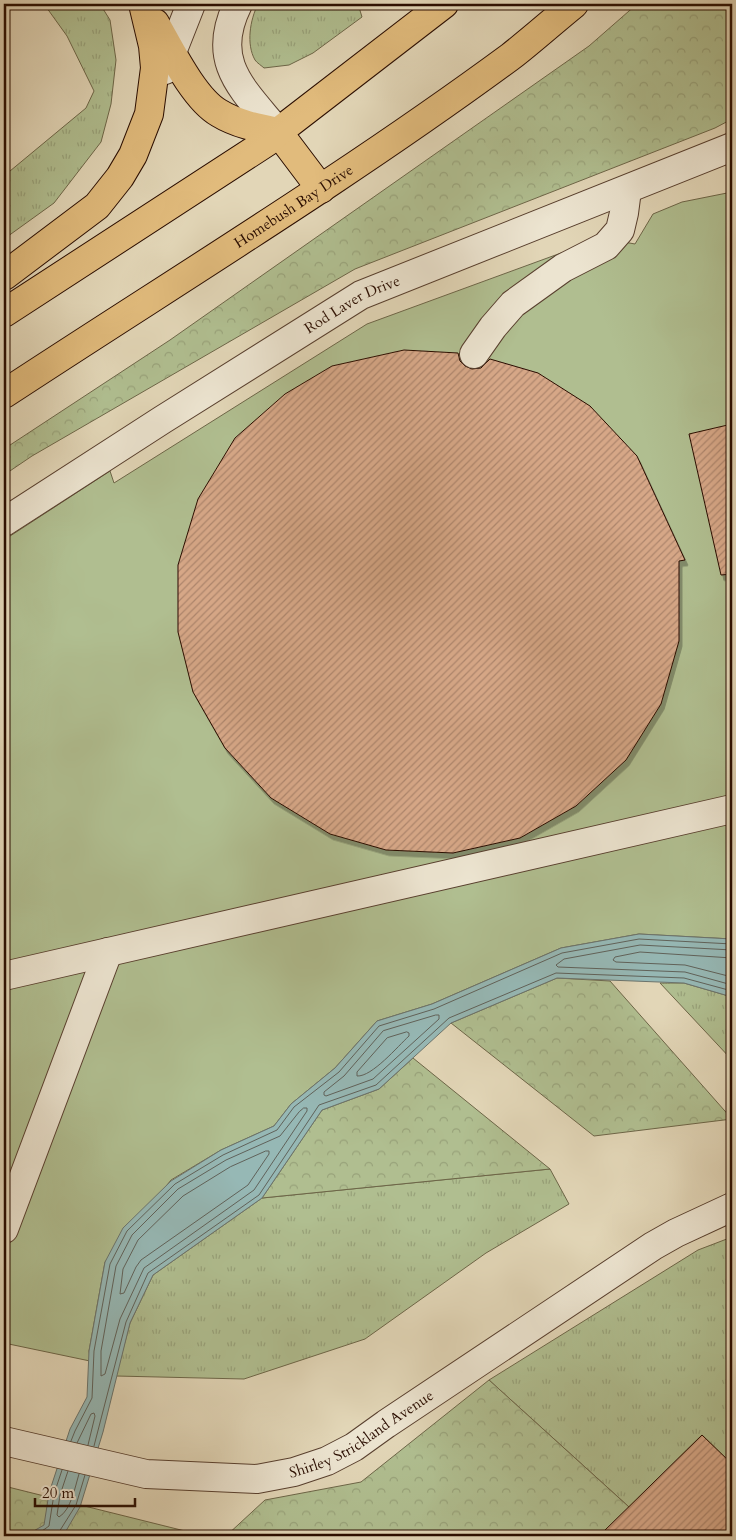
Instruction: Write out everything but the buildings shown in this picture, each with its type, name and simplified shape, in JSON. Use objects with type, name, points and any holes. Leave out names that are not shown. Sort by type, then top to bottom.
[{"type":"highway","points":[[143,4],[197,91],[208,105],[218,113],[245,124],[278,132],[321,189]]},
{"type":"highway","points":[[4,276],[96,206],[120,177],[133,155],[149,114],[155,68],[153,46],[143,4]]},
{"type":"highway","points":[[354,74],[430,4]]},
{"type":"highway","points":[[4,313],[267,142],[444,4]]},
{"type":"highway","name":"Homebush Bay Drive","points":[[4,394],[321,189],[511,56],[574,4]]},
{"type":"street","points":[[149,114],[191,4]]},
{"type":"street","points":[[238,4],[232,17],[227,37],[226,46],[229,63],[243,89],[278,132]]},
{"type":"street","name":"Rod Laver Drive","points":[[4,522],[170,415],[361,296],[732,147]]},
{"type":"street","points":[[474,354],[493,327],[513,304],[563,268],[606,246],[620,230],[627,190]]},
{"type":"street","points":[[4,976],[732,809]]},
{"type":"street","points":[[4,1229],[108,952]]},
{"type":"street","name":"Shirley Strickland Avenue","points":[[4,1441],[146,1474],[257,1479],[294,1472],[327,1461],[354,1447],[605,1277],[676,1233],[732,1207]]},
{"type":"street","name":"Shirley Strickland Avenue","points":[[676,1233],[732,1218]]},
{"type":"green space","points":[[44,4],[100,4],[110,20],[116,60],[111,104],[101,142],[54,203],[4,239],[4,176],[86,108],[94,91],[67,36]]},
{"type":"green space","points":[[258,4],[358,4],[362,17],[313,53],[289,65],[264,68],[255,60],[252,54],[250,39],[251,25]]},
{"type":"green space","points":[[637,4],[732,4],[732,119],[715,128],[355,269],[32,456],[4,475],[4,449],[170,340],[589,46]]},
{"type":"green space","points":[[732,192],[732,939],[639,934],[561,948],[432,1004],[377,1021],[335,1068],[291,1104],[274,1126],[221,1150],[171,1180],[105,1262],[89,1351],[90,1361],[4,1343],[4,540],[110,471],[114,483],[367,324],[602,238],[635,244],[653,214],[682,202]]},
{"type":"green space","points":[[557,978],[610,981],[732,1119],[594,1136],[451,1023]]},
{"type":"green space","points":[[660,983],[684,983],[732,997],[732,1060]]},
{"type":"green space","points":[[413,1058],[550,1169],[262,1198],[322,1110],[379,1089]]},
{"type":"green space","points":[[550,1169],[569,1204],[486,1253],[365,1339],[244,1379],[116,1376],[130,1323],[153,1275],[262,1198]]},
{"type":"green space","points":[[732,1237],[732,1464],[702,1435],[629,1507],[489,1380],[698,1250]]},
{"type":"green space","points":[[489,1380],[629,1507],[599,1536],[226,1536],[265,1500],[361,1482]]},
{"type":"green space","points":[[4,1486],[189,1532],[184,1536],[4,1536]]},
{"type":"water","points":[[639,934],[732,939],[732,997],[684,983],[557,978],[451,1023],[379,1089],[322,1110],[262,1198],[153,1275],[130,1323],[103,1432],[80,1507],[63,1536],[25,1536],[44,1525],[49,1493],[70,1429],[87,1397],[89,1351],[105,1262],[123,1228],[171,1181],[221,1150],[274,1126],[291,1104],[335,1068],[377,1021],[432,1004],[561,948]]}]
